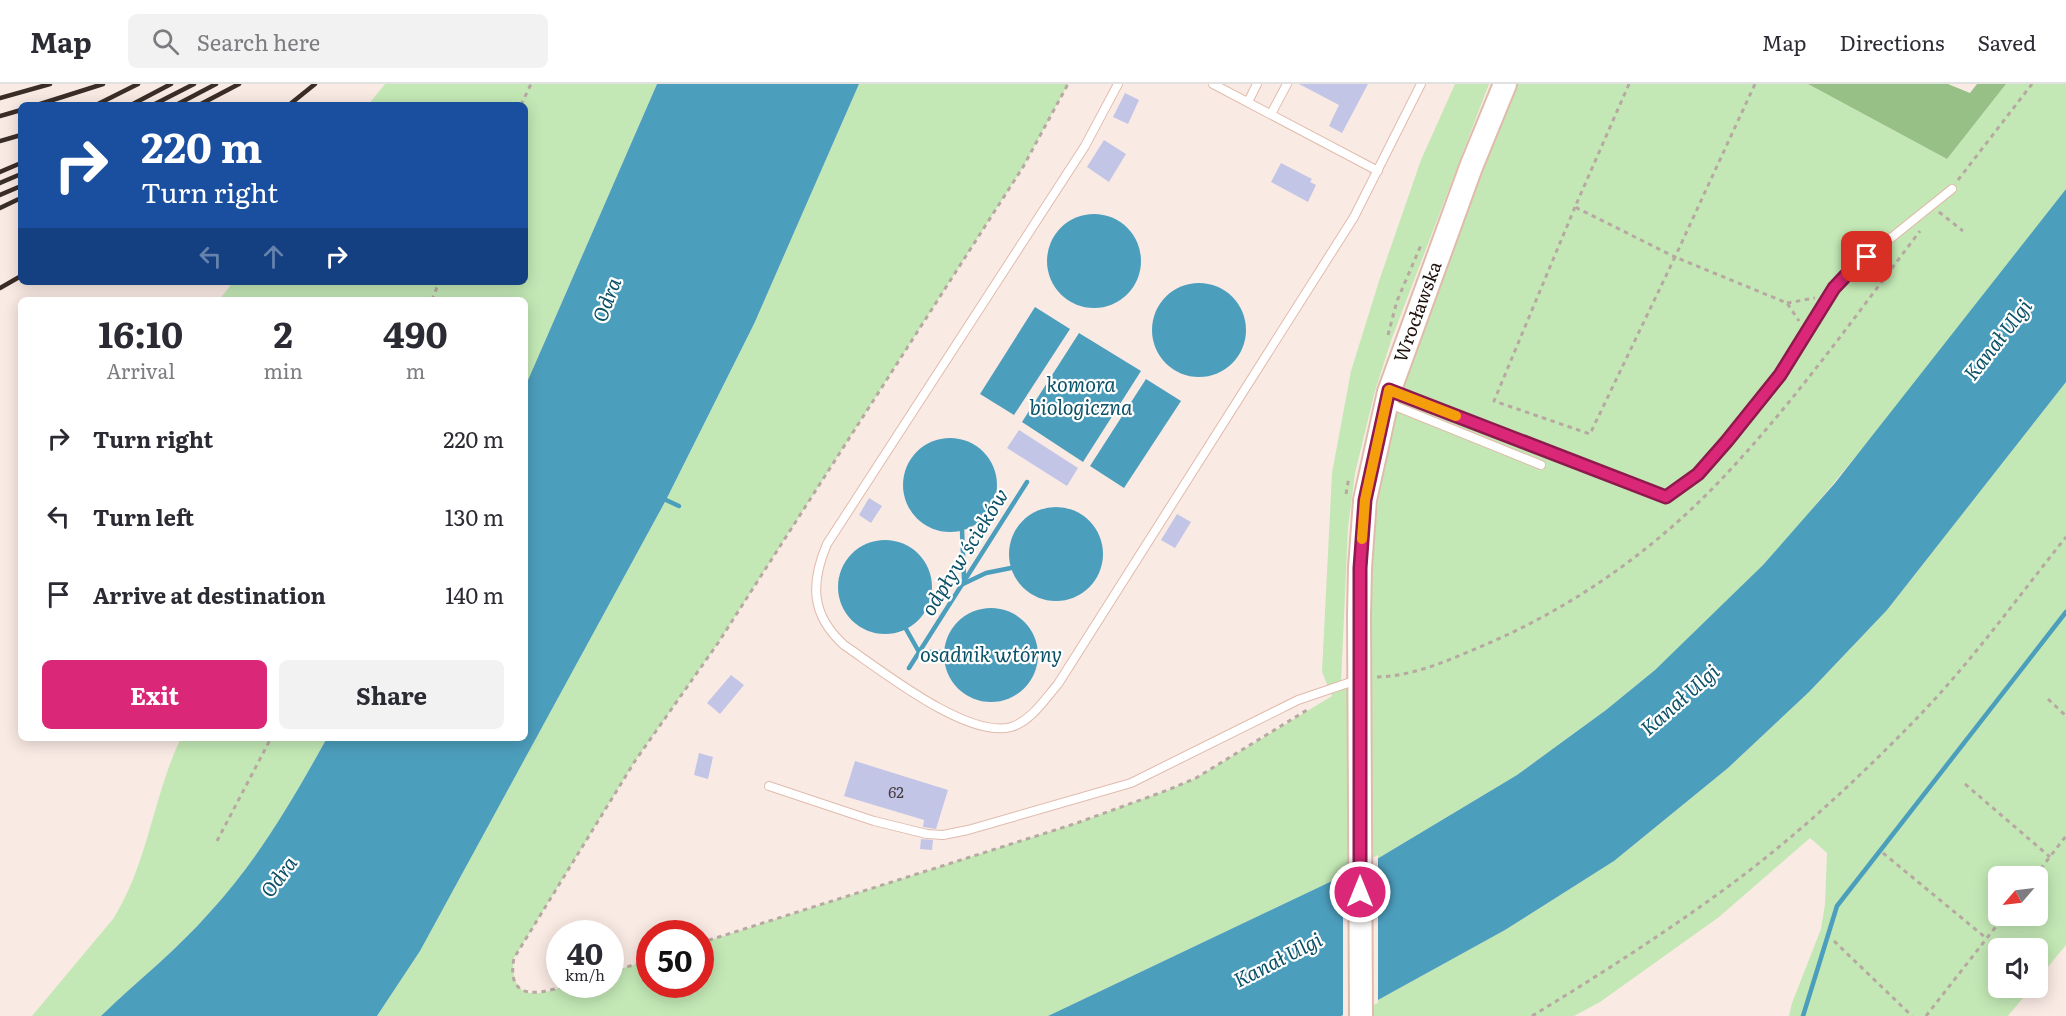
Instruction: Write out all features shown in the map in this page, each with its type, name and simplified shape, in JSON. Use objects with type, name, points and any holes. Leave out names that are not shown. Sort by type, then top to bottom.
[{"type":"main road","name":"Wrocławska","points":[[1361,1016],[1359,680],[1360,568],[1365,500],[1388,396],[1471,167],[1505,84]]},
{"type":"lane","points":[[1118,84],[1085,146],[827,544],[816,575],[817,602],[822,619],[833,635],[844,645],[915,693],[967,723],[998,729],[1012,727],[1038,709],[1058,684],[1354,217],[1421,84]]},
{"type":"lane","points":[[1213,84],[1378,171]]},
{"type":"lane","points":[[1248,102],[1257,84]]},
{"type":"lane","points":[[1271,114],[1287,84]]},
{"type":"lane","points":[[1388,396],[1666,497],[1698,474],[1727,441],[1780,375],[1834,288],[1851,270],[1952,189]]},
{"type":"lane","points":[[1388,396],[1540,465]]},
{"type":"lane","points":[[769,786],[874,821],[927,834],[943,835],[968,830],[1131,783],[1298,700],[1359,680]]},
{"type":"path","points":[[522,102],[531,84]]},
{"type":"path","points":[[546,992],[539,994],[520,988],[514,981],[512,971],[514,958],[635,761],[718,643],[1023,167],[1068,84]]},
{"type":"path","points":[[1629,84],[1494,400],[1590,434],[1755,84]]},
{"type":"path","points":[[1575,207],[1675,257],[1787,303],[1797,316],[1804,334]]},
{"type":"path","points":[[1936,210],[1964,231]]},
{"type":"path","points":[[1787,303],[1820,297],[1834,288]]},
{"type":"path","points":[[1532,1016],[1612,967],[1734,882],[1826,806],[1921,714],[2066,537]]},
{"type":"path","points":[[2048,699],[2066,716]]},
{"type":"path","points":[[714,939],[1074,824],[1168,790],[1213,768],[1314,706]]},
{"type":"path","points":[[217,841],[269,741]]},
{"type":"path","points":[[1965,784],[2050,857]]},
{"type":"path","points":[[2043,866],[2066,836]]},
{"type":"path","points":[[1883,853],[1986,938]]},
{"type":"path","points":[[1926,1016],[1996,926]]},
{"type":"path","points":[[1834,941],[1912,1016]]},
{"type":"green space","points":[[385,84],[657,84],[528,380],[528,297],[221,297],[231,285],[528,285],[528,102],[370,102]]},
{"type":"green space","points":[[859,84],[1068,84],[1023,167],[718,643],[635,761],[514,958],[513,972],[520,988],[531,993],[546,991],[546,998],[624,998],[624,968],[636,964],[636,998],[714,998],[714,939],[1074,824],[1168,790],[1196,778],[1332,696],[1322,672],[1332,473],[1351,371],[1421,160],[1455,84],[1489,84],[1392,338],[1375,391],[1355,473],[1348,528],[1341,682],[1369,678],[1370,607],[1375,536],[1383,466],[1390,431],[1399,397],[1480,175],[1518,84],[1808,84],[1947,159],[2006,84],[2066,84],[2066,189],[1904,398],[1794,531],[1707,621],[1655,670],[1606,710],[1517,775],[1372,862],[1048,1016],[377,1016],[420,951],[666,500],[754,324]]},
{"type":"green space","points":[[1808,84],[1948,84],[1970,93],[1977,84],[2006,84],[1947,159]]},
{"type":"green space","points":[[2066,382],[2066,945],[2048,967],[2048,938],[1988,938],[1988,998],[2023,998],[2008,1016],[1789,1016],[1821,929],[1825,904],[1827,853],[1810,838],[1719,917],[1600,1002],[1574,1016],[1341,1016],[1378,1000],[1505,930],[1614,861],[1728,768],[1809,692],[1887,610]]},
{"type":"green space","points":[[180,741],[325,741],[288,806],[244,871],[210,912],[171,952],[101,1016],[32,1016],[113,919],[125,898],[143,853],[171,760]]},
{"type":"water","name":"Odra","points":[[657,84],[859,84],[754,324],[666,500],[420,951],[377,1016],[101,1016],[184,939],[227,892],[274,828],[325,741],[528,741],[528,380]]},
{"type":"water","name":"Kanał Ulgi","points":[[2066,189],[2066,382],[1887,610],[1809,692],[1728,768],[1614,861],[1505,930],[1378,1000],[1341,1016],[1048,1016],[1372,862],[1517,775],[1606,710],[1655,670],[1763,565],[1835,483]]},
{"type":"water","points":[[1094,214],[1112,218],[1127,228],[1137,243],[1141,261],[1137,279],[1127,294],[1112,304],[1094,308],[1076,304],[1061,294],[1051,279],[1047,261],[1051,243],[1061,228],[1076,218]]},
{"type":"water","points":[[1199,283],[1217,287],[1232,297],[1242,312],[1246,330],[1242,348],[1232,363],[1217,373],[1199,377],[1181,373],[1166,363],[1156,348],[1152,330],[1156,312],[1166,297],[1181,287]]},
{"type":"water","name":"komora biologiczna","points":[[1035,307],[1070,329],[1014,415],[980,394]]},
{"type":"water","name":"komora biologiczna","points":[[1079,333],[1141,371],[1083,462],[1022,422]]},
{"type":"water","name":"komora biologiczna","points":[[1146,379],[1181,401],[1124,488],[1090,466]]},
{"type":"water","points":[[950,438],[968,442],[983,452],[993,467],[997,485],[993,503],[983,518],[968,528],[950,532],[932,528],[917,518],[907,503],[903,485],[907,467],[917,452],[932,442]]},
{"type":"water","name":"osadnik wtórny","points":[[1056,507],[1074,511],[1089,521],[1099,536],[1103,554],[1099,572],[1089,587],[1074,597],[1056,601],[1038,597],[1023,587],[1013,572],[1009,554],[1013,536],[1023,521],[1038,511]]},
{"type":"water","name":"osadnik wtórny","points":[[885,540],[903,544],[918,554],[928,569],[932,587],[928,605],[918,620],[903,630],[885,634],[867,630],[852,620],[842,605],[838,587],[842,569],[852,554],[867,544]]},
{"type":"water","name":"osadnik wtórny","points":[[991,608],[1009,612],[1024,622],[1034,637],[1038,655],[1034,673],[1024,688],[1009,698],[991,702],[973,698],[958,688],[948,673],[944,655],[948,637],[958,622],[973,612]]},
{"type":"pier","points":[[1378,855],[1378,1003],[1349,1016],[1343,1016],[1343,873]]},
{"type":"building","points":[[1299,84],[1368,84],[1342,133],[1329,126],[1339,105]]},
{"type":"building","points":[[1125,93],[1139,100],[1128,124],[1113,117]]},
{"type":"building","points":[[1104,140],[1126,154],[1109,182],[1087,167]]},
{"type":"building","points":[[1281,163],[1312,179],[1310,182],[1316,185],[1308,202],[1271,182]]},
{"type":"building","points":[[1019,430],[1078,468],[1067,486],[1007,448]]},
{"type":"building","points":[[869,498],[882,506],[871,523],[859,515]]},
{"type":"building","points":[[1177,514],[1191,522],[1175,548],[1161,540]]},
{"type":"building","points":[[731,675],[744,685],[720,714],[707,703]]},
{"type":"building","points":[[699,753],[713,757],[708,779],[694,775]]},
{"type":"building","points":[[855,761],[948,790],[936,829],[923,827],[924,820],[844,796]]},
{"type":"building","points":[[921,839],[933,840],[932,850],[920,849]]},
{"type":"waterway","name":"odpływ ścieków","points":[[909,668],[1027,482]]},
{"type":"waterway","name":"odpływ ścieków","points":[[666,500],[679,506]]},
{"type":"waterway","points":[[962,530],[964,579]]},
{"type":"waterway","points":[[963,584],[986,573],[1011,568]]},
{"type":"waterway","points":[[1803,1016],[1837,906],[2066,612]]},
{"type":"waterway","name":"odpływ ścieków","points":[[906,629],[919,652],[944,652]]},
{"type":"railway","points":[[0,98],[50,84]]},
{"type":"railway","points":[[46,102],[103,84]]},
{"type":"railway","points":[[102,102],[138,84]]},
{"type":"railway","points":[[137,102],[171,84]]},
{"type":"railway","points":[[159,102],[194,84]]},
{"type":"railway","points":[[182,102],[216,84]]},
{"type":"railway","points":[[205,102],[239,84]]},
{"type":"railway","points":[[293,102],[315,84]]},
{"type":"railway","points":[[0,116],[18,111]]},
{"type":"railway","points":[[0,141],[18,136]]},
{"type":"railway","points":[[0,172],[18,164]]},
{"type":"railway","points":[[0,183],[18,175]]},
{"type":"railway","points":[[0,195],[18,187]]},
{"type":"railway","points":[[0,208],[18,199]]},
{"type":"railway","points":[[0,288],[18,278]]},
{"type":"slow traffic","points":[[1362,539],[1365,500],[1389,390],[1456,416]]},
{"type":"route","points":[[1360,892],[1360,568],[1365,500],[1389,390],[1666,497],[1698,474],[1727,441],[1780,375],[1834,288],[1867,257]]}]
